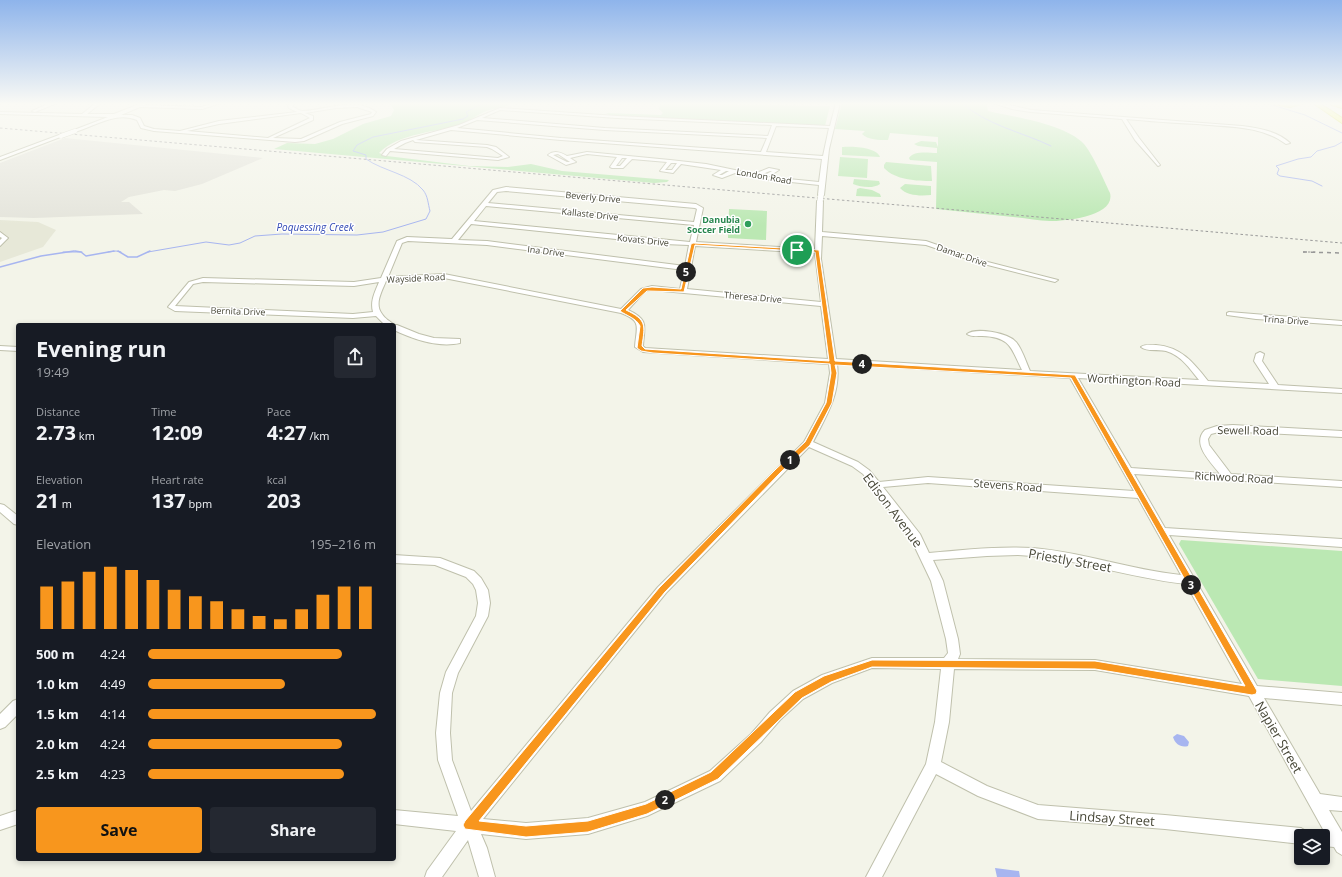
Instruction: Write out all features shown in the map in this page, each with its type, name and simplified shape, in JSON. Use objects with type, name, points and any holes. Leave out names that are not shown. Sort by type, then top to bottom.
[{"type":"street","points":[[0,159],[41,144]]},
{"type":"street","points":[[384,155],[388,150],[400,144]]},
{"type":"street","points":[[388,150],[498,159],[507,157],[494,148],[487,146],[460,144]]},
{"type":"street","points":[[634,144],[825,158]]},
{"type":"street","points":[[763,153],[766,144]]},
{"type":"street","points":[[433,877],[469,825],[662,590],[808,443],[829,403],[834,373],[817,251],[821,184],[828,144]]},
{"type":"street","points":[[1140,144],[1158,165]]},
{"type":"street","points":[[584,149],[587,154]]},
{"type":"street","points":[[0,154],[12,155]]},
{"type":"street","name":"London Road","points":[[566,157],[587,154],[680,162],[734,171],[763,178],[821,184]]},
{"type":"street","points":[[620,157],[612,167],[621,167],[630,158]]},
{"type":"street","points":[[670,161],[662,171],[673,172],[680,162]]},
{"type":"street","points":[[754,176],[769,169],[777,170],[763,178]]},
{"type":"street","points":[[725,170],[715,175],[721,177],[734,171]]},
{"type":"street","name":"Beverly Drive","points":[[484,204],[495,191],[504,189],[696,206],[700,208],[697,224]]},
{"type":"street","points":[[454,241],[484,204]]},
{"type":"street","name":"Kallaste Drive","points":[[484,204],[697,224]]},
{"type":"street","name":"Kovats Drive","points":[[470,222],[509,224],[664,242],[817,251]]},
{"type":"street","points":[[683,291],[697,224]]},
{"type":"street","points":[[0,234],[5,238],[0,244]]},
{"type":"street","name":"Damar Drive","points":[[819,234],[926,243],[978,261],[1055,280]]},
{"type":"street","name":"Ina Drive","points":[[383,280],[399,242],[404,240],[487,243],[687,268]]},
{"type":"street","name":"Wayside Road","points":[[230,280],[354,284],[383,280],[444,276],[623,311]]},
{"type":"street","name":"Bernita Drive","points":[[230,280],[195,281],[171,307],[175,309],[353,316],[377,314]]},
{"type":"street","points":[[383,280],[376,297],[375,305],[377,314],[388,323]]},
{"type":"street","name":"Theresa Drive","points":[[623,311],[645,290],[652,288],[824,304]]},
{"type":"street","name":"Worthington Road","points":[[623,311],[641,322],[640,347],[643,350],[653,352],[1342,391]]},
{"type":"street","name":"Trina Drive","points":[[1229,314],[1256,318],[1342,323]]},
{"type":"street","points":[[396,328],[436,342],[447,343],[457,341]]},
{"type":"street","points":[[971,334],[997,335],[1009,340],[1013,343],[1028,374]]},
{"type":"street","points":[[1145,347],[1166,348],[1181,354],[1206,384]]},
{"type":"street","points":[[0,348],[16,349]]},
{"type":"street","points":[[1260,354],[1258,361],[1275,387]]},
{"type":"street","name":"Napier Street","points":[[1072,376],[1316,801],[1334,842]]},
{"type":"street","name":"Sewell Road","points":[[1227,476],[1204,445],[1204,436],[1211,430],[1217,428],[1233,428],[1342,434]]},
{"type":"street","name":"Edison Avenue","points":[[808,443],[855,464],[866,472],[916,537],[937,581],[952,640],[954,654],[948,663],[942,722],[933,765],[874,877]]},
{"type":"street","name":"Richwood Road","points":[[1127,471],[1342,484]]},
{"type":"street","name":"Stevens Road","points":[[876,485],[928,480],[1139,495]]},
{"type":"street","points":[[0,507],[16,519]]},
{"type":"street","points":[[1161,531],[1342,543]]},
{"type":"street","name":"Priestly Street","points":[[926,557],[1014,551],[1041,554],[1160,578],[1189,580]]},
{"type":"street","points":[[396,558],[436,561],[470,574],[477,581],[482,593],[484,603],[482,616],[452,672],[446,693],[443,713],[445,760],[479,848],[487,877]]},
{"type":"street","points":[[396,817],[526,832],[588,826],[647,809],[715,776],[798,695],[827,679],[872,663],[1095,665],[1252,691],[1342,699]]},
{"type":"street","points":[[0,723],[16,707]]},
{"type":"street","name":"Lindsay Street","points":[[933,765],[983,791],[1038,812],[1115,820],[1165,822],[1294,835]]},
{"type":"street","points":[[1316,801],[1342,804]]},
{"type":"street","points":[[0,823],[16,818]]},
{"type":"shaded area","points":[[50,144],[124,144],[263,158],[202,184],[175,191],[164,190],[129,197],[121,202],[129,202],[143,214],[34,218],[0,217],[0,163]]},
{"type":"shaded area","points":[[0,220],[38,222],[56,230],[43,247],[0,262]]},
{"type":"green space","points":[[285,144],[392,144],[379,153],[387,156],[469,166],[508,167],[531,164],[562,171],[669,180],[667,182],[654,183],[274,149]]},
{"type":"green space","points":[[914,144],[937,144],[938,147],[938,144],[1084,144],[1094,160],[1110,193],[1110,201],[1098,212],[1088,216],[1057,221],[1041,221],[1018,217],[936,209],[937,162],[910,160],[909,158],[911,155],[918,153],[937,153],[937,148],[918,146]]},
{"type":"green space","points":[[842,147],[869,149],[874,151],[880,157],[842,155]]},
{"type":"green space","points":[[840,157],[868,159],[867,178],[838,176]]},
{"type":"green space","points":[[886,162],[931,166],[932,181],[913,180],[894,175],[884,168]]},
{"type":"green space","points":[[854,179],[879,181],[880,184],[870,187],[860,186],[853,184]]},
{"type":"green space","points":[[905,184],[931,186],[931,195],[906,193],[900,188]]},
{"type":"green space","points":[[857,189],[872,190],[880,194],[881,197],[856,196]]},
{"type":"green space","name":"Danubia Soccer Field","points":[[729,209],[767,211],[766,240],[728,238]]},
{"type":"green space","points":[[1181,540],[1342,551],[1342,686],[1258,679],[1179,544]]},
{"type":"water","points":[[1177,734],[1184,736],[1189,742],[1188,746],[1181,746],[1177,743],[1173,737]]},
{"type":"water","points":[[995,868],[1019,871],[1020,877],[997,877]]},
{"type":"waterway","name":"Poquessing Creek","points":[[148,252],[206,242],[229,245],[240,243],[255,236],[282,234],[357,235],[383,232],[426,219],[430,211],[425,192],[418,185],[404,176],[380,167],[366,159],[366,155],[353,151],[359,144]]},
{"type":"waterway","points":[[1046,144],[1051,146]]},
{"type":"waterway","points":[[1322,186],[1312,181],[1280,176],[1277,174],[1279,169],[1276,166],[1298,159],[1311,157],[1317,151],[1339,144]]},
{"type":"waterway","name":"Poquessing Creek","points":[[67,252],[74,251]]},
{"type":"waterway","name":"Poquessing Creek","points":[[75,251],[81,252]]},
{"type":"waterway","name":"Poquessing Creek","points":[[109,252],[114,251]]},
{"type":"waterway","name":"Poquessing Creek","points":[[119,252],[128,257],[137,257],[150,251]]},
{"type":"waterway","name":"Poquessing Creek","points":[[63,252],[67,252]]},
{"type":"waterway","name":"Poquessing Creek","points":[[0,267],[41,256],[67,252]]},
{"type":"waterway","name":"Poquessing Creek","points":[[67,252],[81,252]]},
{"type":"waterway","name":"Poquessing Creek","points":[[81,252],[86,256],[109,252]]},
{"type":"waterway","name":"Poquessing Creek","points":[[109,252],[119,252]]},
{"type":"railway","points":[[186,144],[1342,243]]},
{"type":"railway","points":[[1316,252],[1303,252],[1342,253]]},
{"type":"place","name":"Danubia Soccer Field","points":[[748,224]]},
{"type":"route","points":[[797,250],[769,247],[693,244],[683,291],[652,288],[643,290],[623,311],[628,312],[641,322],[642,332],[639,347],[643,350],[653,352],[806,360],[832,363],[1072,376],[1252,691],[1095,665],[872,663],[827,679],[798,695],[775,716],[756,738],[715,776],[647,809],[588,826],[526,832],[469,825],[662,590],[808,443],[829,403],[834,373],[832,363],[821,285],[817,251],[797,250]]}]
